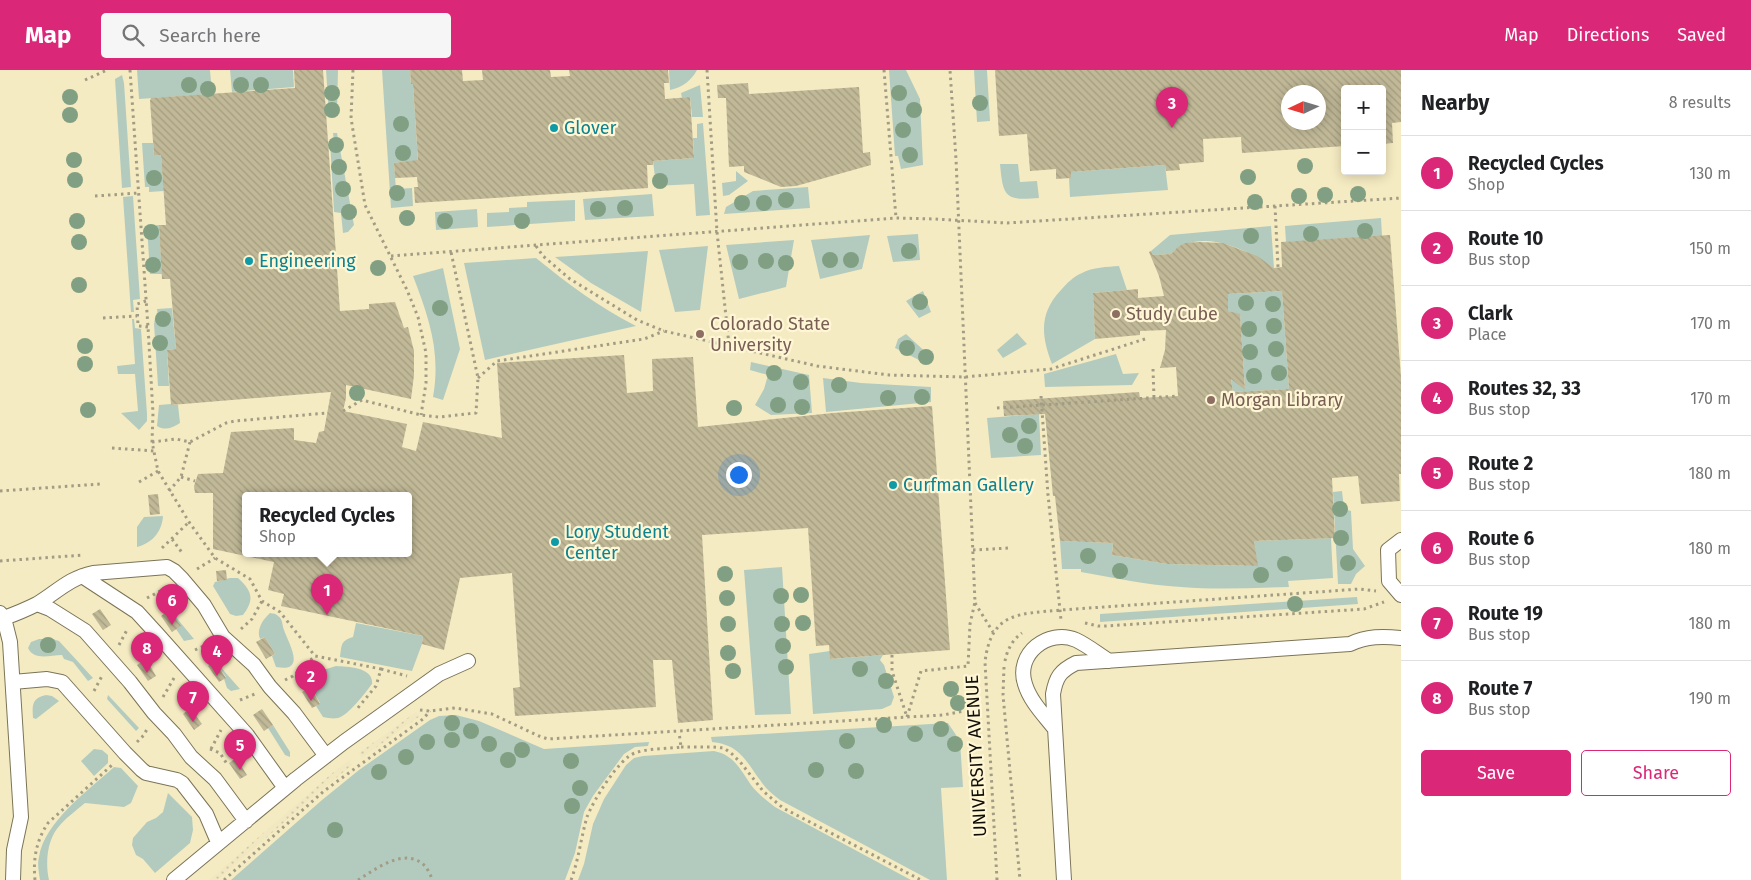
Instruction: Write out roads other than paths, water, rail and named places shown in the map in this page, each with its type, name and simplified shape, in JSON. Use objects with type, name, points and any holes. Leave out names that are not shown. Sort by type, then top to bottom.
[{"type":"lane","points":[[1401,540],[1388,550],[1390,581],[1401,595]]},
{"type":"lane","points":[[13,880],[14,850],[21,816],[20,790],[10,642],[2,616],[37,604],[72,580],[82,576],[160,567],[174,571],[204,605],[223,637],[254,664],[270,687],[294,713],[326,756]]},
{"type":"lane","points":[[82,576],[137,612],[247,735],[285,788]]},
{"type":"lane","points":[[37,604],[50,609],[85,631],[174,734],[191,757],[215,779],[246,821]]},
{"type":"lane","points":[[1064,880],[1052,694],[1056,679],[1066,668],[1076,663],[1350,644],[1359,639],[1384,636],[1401,638]]},
{"type":"lane","points":[[1055,729],[1030,696],[1024,683],[1024,669],[1029,653],[1038,644],[1052,638],[1063,637],[1076,640],[1109,661]]},
{"type":"lane","points":[[174,880],[218,842],[326,756],[439,674],[468,661]]},
{"type":"lane","points":[[13,682],[47,679],[62,682],[125,754],[146,773],[177,780],[182,783],[206,814],[218,842]]},
{"type":"place","name":"Glover","points":[[554,128]]},
{"type":"place","name":"Clark","points":[[1172,128]]},
{"type":"place","name":"Engineering","points":[[249,261]]},
{"type":"place","name":"Study Cube","points":[[1116,314]]},
{"type":"place","name":"Colorado State University","points":[[700,334]]},
{"type":"place","name":"Morgan Library","points":[[1211,400]]},
{"type":"place","name":"Curfman Gallery","points":[[893,485]]},
{"type":"place","name":"Lory Student Center","points":[[555,542]]},
{"type":"place","name":"Recycled Cycles","points":[[327,615]]},
{"type":"place","name":"Route 6","points":[[172,625]]},
{"type":"place","name":"Route 7","points":[[147,673]]},
{"type":"place","name":"Routes 32, 33","points":[[217,676]]},
{"type":"place","name":"Route 10","points":[[311,701]]},
{"type":"place","name":"Route 19","points":[[193,722]]},
{"type":"place","name":"Route 2","points":[[240,770]]}]
